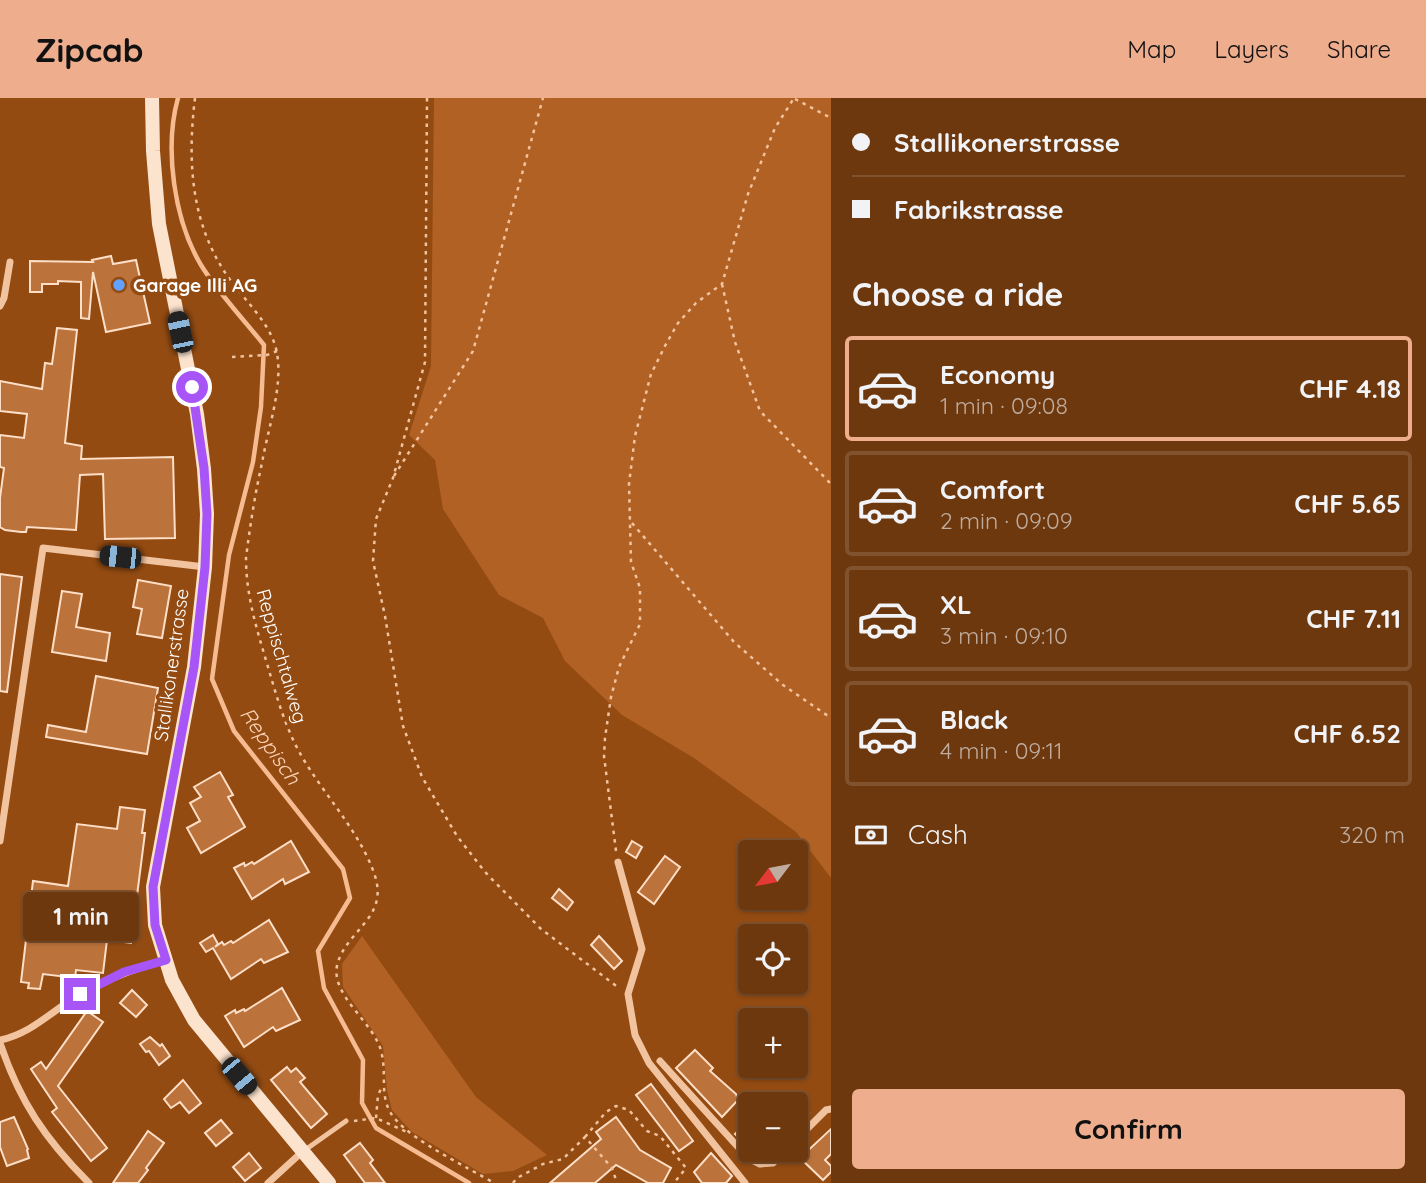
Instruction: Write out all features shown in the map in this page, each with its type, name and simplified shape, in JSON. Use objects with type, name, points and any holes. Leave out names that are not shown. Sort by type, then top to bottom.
[{"type":"street","name":"Stallikonerstrasse","points":[[152,98],[159,224],[197,414],[207,514],[205,567],[194,667],[153,887],[155,925],[172,980],[206,1037],[329,1183]]},
{"type":"street","points":[[0,306],[4,299],[10,262]]},
{"type":"street","points":[[0,842],[43,548],[205,567]]},
{"type":"street","points":[[618,862],[642,949],[628,994],[635,1035],[649,1063],[745,1183]]},
{"type":"street","points":[[89,1183],[57,1149],[29,1109],[13,1080],[0,1042],[28,1030],[80,994],[113,978],[166,960]]},
{"type":"street","points":[[660,1061],[738,1147]]},
{"type":"street","points":[[808,1128],[826,1110],[831,1109]]},
{"type":"street","points":[[268,1183],[302,1152]]},
{"type":"street","points":[[756,1162],[774,1162]]},
{"type":"lane","points":[[302,1152],[346,1121]]},
{"type":"path","name":"Reppischtalweg","points":[[195,98],[191,132],[192,184],[206,235],[224,271],[271,335],[277,351],[276,397],[248,541],[246,578],[251,611],[290,734],[305,763],[359,843],[375,877],[375,909],[344,951],[337,970],[341,989],[379,1043],[384,1066],[384,1101],[389,1112],[410,1133],[494,1183]]},
{"type":"path","points":[[427,98],[425,362],[393,478],[376,519],[373,561],[403,726],[422,777],[457,836],[485,872],[541,929],[628,994]]},
{"type":"path","points":[[393,478],[473,351],[543,98]]},
{"type":"path","points":[[831,118],[794,99],[775,128],[748,194],[722,284],[735,342],[760,411],[831,484]]},
{"type":"path","points":[[618,862],[604,756],[611,697],[620,667],[640,624],[640,588],[631,562],[629,484],[635,436],[651,374],[678,323],[696,303],[722,284]]},
{"type":"path","points":[[232,357],[267,355],[277,351]]},
{"type":"path","points":[[632,523],[734,642],[783,685],[831,718]]},
{"type":"path","points":[[376,1118],[378,1095],[382,1087]]},
{"type":"path","points":[[513,1183],[543,1164],[563,1159],[606,1112],[616,1106],[629,1110],[647,1131],[660,1136],[686,1168],[674,1183]]},
{"type":"path","points":[[354,1121],[376,1118],[410,1133]]},
{"type":"path","points":[[585,1137],[612,1168],[617,1183]]},
{"type":"shaded area","points":[[434,98],[831,98],[831,878],[808,848],[808,840],[802,840],[796,832],[694,758],[622,715],[565,661],[543,618],[499,595],[443,509],[435,460],[409,435],[431,366]]},
{"type":"shaded area","points":[[362,936],[476,1097],[547,1155],[513,1171],[483,1174],[412,1132],[392,1110],[387,1090],[383,1046],[343,987],[342,964]]},
{"type":"building","points":[[111,256],[113,264],[136,260],[150,323],[106,332],[93,272],[89,319],[81,318],[81,282],[58,281],[58,284],[42,284],[42,292],[30,292],[30,261],[93,262],[92,260]]},
{"type":"building","points":[[57,328],[77,330],[65,443],[82,446],[81,459],[173,457],[175,538],[105,539],[103,474],[80,475],[76,530],[27,527],[26,532],[21,532],[0,527],[4,468],[0,467],[0,435],[24,438],[27,414],[0,411],[0,381],[42,389],[45,363],[52,364]]},
{"type":"building","points":[[0,574],[22,577],[7,692],[0,691]]},
{"type":"building","points":[[138,580],[171,586],[162,638],[137,634],[142,609],[133,607]]},
{"type":"building","points":[[62,591],[82,594],[76,627],[110,633],[106,661],[52,652]]},
{"type":"building","points":[[96,676],[158,688],[147,754],[46,737],[48,725],[86,732]]},
{"type":"building","points":[[220,772],[233,795],[228,797],[245,827],[201,853],[187,828],[200,821],[190,803],[201,797],[194,787]]},
{"type":"building","points":[[120,807],[145,810],[142,833],[145,833],[131,943],[107,940],[103,973],[76,970],[75,978],[43,974],[40,989],[28,988],[29,983],[21,982],[33,881],[68,886],[77,824],[117,829]]},
{"type":"building","points":[[291,841],[309,872],[285,884],[283,879],[252,899],[234,868],[244,863],[245,866],[252,862],[254,864]]},
{"type":"building","points":[[632,841],[642,847],[636,858],[626,852]]},
{"type":"building","points":[[665,856],[680,867],[654,904],[638,892]]},
{"type":"building","points":[[559,889],[573,902],[567,910],[552,898]]},
{"type":"building","points":[[269,920],[288,952],[264,963],[261,959],[231,979],[213,948],[206,952],[200,943],[213,935],[218,944],[215,947],[222,942],[224,945],[231,941],[233,943]]},
{"type":"building","points":[[599,936],[622,961],[614,969],[591,945]]},
{"type":"building","points":[[282,988],[300,1020],[276,1031],[273,1027],[244,1047],[225,1016],[235,1010],[236,1013],[244,1009],[245,1011]]},
{"type":"building","points":[[132,990],[147,1005],[136,1017],[120,1003]]},
{"type":"building","points":[[87,1011],[103,1022],[58,1086],[107,1148],[91,1161],[52,1112],[57,1108],[31,1069],[41,1062],[46,1069]]},
{"type":"building","points":[[150,1037],[160,1046],[162,1044],[170,1056],[159,1065],[140,1044]]},
{"type":"building","points":[[695,1050],[713,1068],[710,1071],[736,1094],[738,1100],[722,1117],[676,1068]]},
{"type":"building","points":[[287,1067],[291,1072],[296,1068],[305,1078],[300,1082],[327,1114],[311,1128],[271,1080]]},
{"type":"building","points":[[183,1080],[201,1103],[189,1113],[180,1102],[171,1108],[164,1099]]},
{"type":"building","points":[[651,1084],[693,1141],[679,1151],[636,1095]]},
{"type":"building","points":[[14,1117],[28,1149],[29,1158],[7,1166],[0,1147],[0,1122]]},
{"type":"building","points":[[616,1117],[640,1150],[671,1168],[663,1183],[648,1183],[616,1165],[595,1183],[550,1183],[601,1139],[596,1132]]},
{"type":"building","points":[[221,1120],[232,1133],[216,1146],[205,1133]]},
{"type":"building","points":[[831,1129],[831,1154],[825,1160],[831,1166],[831,1172],[823,1180],[804,1162],[808,1162],[808,1151]]},
{"type":"building","points":[[148,1131],[164,1143],[146,1168],[148,1170],[138,1183],[113,1183]]},
{"type":"building","points":[[360,1143],[373,1160],[370,1163],[385,1183],[365,1183],[344,1155]]},
{"type":"building","points":[[249,1153],[261,1168],[245,1181],[233,1167]]},
{"type":"building","points":[[711,1153],[732,1176],[726,1183],[702,1183],[694,1172]]},
{"type":"waterway","name":"Reppisch","points":[[178,98],[172,161],[178,206],[184,227],[207,275],[264,345],[261,407],[253,462],[229,555],[212,679],[234,731],[343,869],[350,898],[318,951],[324,988],[363,1060],[362,1103],[376,1128],[469,1183]]},
{"type":"place","name":"Garage Illi AG","points":[[119,285]]},
{"type":"route","points":[[80,994],[124,972],[166,960],[155,925],[153,887],[194,667],[205,567],[207,514],[204,468],[192,387]]}]
